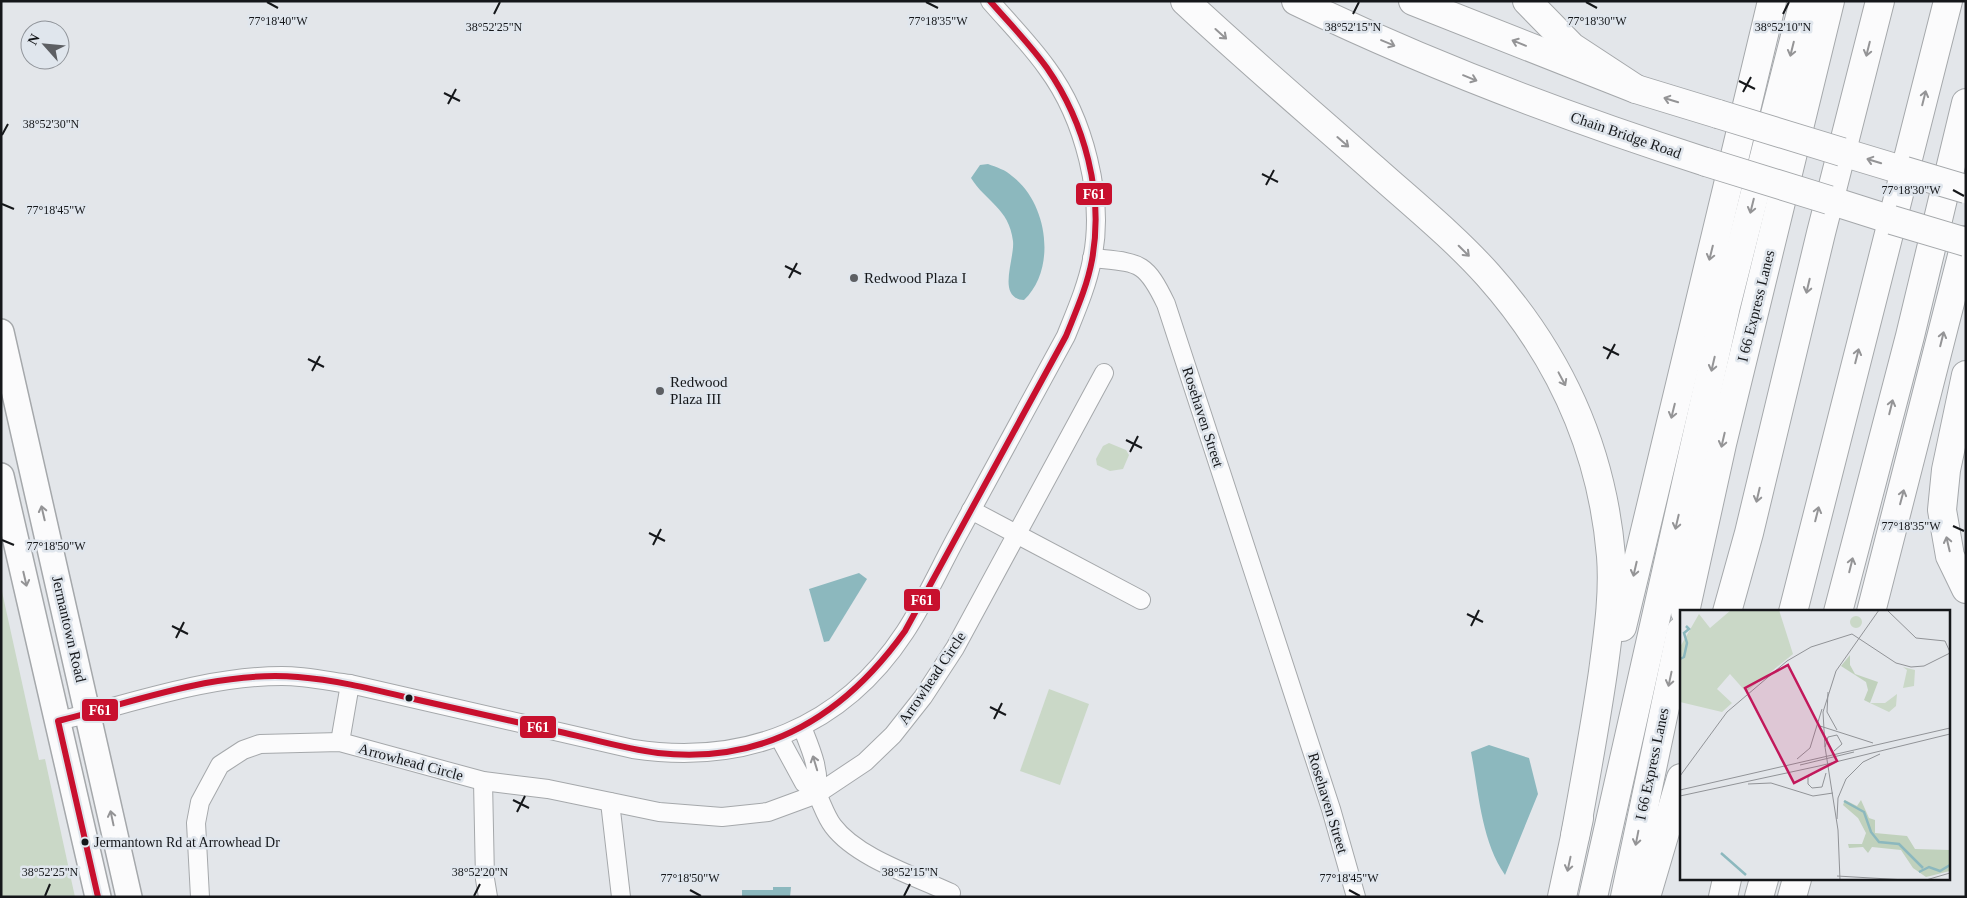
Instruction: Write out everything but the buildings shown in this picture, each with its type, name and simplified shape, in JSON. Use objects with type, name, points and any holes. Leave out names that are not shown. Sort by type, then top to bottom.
[{"type":"main road","points":[[1185,1],[1418,208],[1487,274],[1537,337],[1563,380],[1579,415],[1591,452],[1603,504],[1611,557],[1609,631],[1575,836]]},
{"type":"main road","name":"Chain Bridge Road","points":[[1296,1],[1384,41],[1508,93],[1706,162],[1966,241]]},
{"type":"main road","points":[[1414,1],[1636,89],[1966,189]]},
{"type":"main road","points":[[1527,1],[1572,47],[1603,70],[1636,89]]},
{"type":"main road","points":[[1562,897],[1642,541],[1772,1]]},
{"type":"main road","points":[[1593,897],[1726,306],[1804,1]]},
{"type":"main road","name":"I 66 Express Lanes","points":[[1685,610],[1722,444],[1830,1]]},
{"type":"main road","points":[[1728,610],[1749,533],[1829,200],[1880,1]]},
{"type":"main road","points":[[1794,610],[1948,1]]},
{"type":"main road","points":[[1839,610],[1910,336],[1966,103]]},
{"type":"main road","points":[[1872,610],[1966,241]]},
{"type":"main road","name":"Jermantown Road","points":[[1,332],[129,897]]},
{"type":"main road","points":[[1966,375],[1946,470],[1942,510],[1950,556],[1966,589]]},
{"type":"main road","points":[[1,476],[98,897]]},
{"type":"main road","name":"I 66 Express Lanes","points":[[1625,897],[1680,636]]},
{"type":"main road","points":[[1646,897],[1680,781]]},
{"type":"main road","points":[[1723,897],[1727,880]]},
{"type":"main road","points":[[1759,897],[1764,880]]},
{"type":"main road","points":[[1792,897],[1797,880]]},
{"type":"street","points":[[58,721],[208,683],[249,678],[308,677],[350,684],[633,749],[660,753],[692,754],[728,751],[780,737],[827,713],[855,690],[882,663],[905,631],[1066,336],[1092,258],[1094,209],[1090,169],[1074,116],[1048,69],[990,1]]},
{"type":"street","name":"Rosehaven Street","points":[[1092,258],[1133,263],[1148,271],[1166,304],[1326,794],[1356,897]]},
{"type":"street","name":"Arrowhead Circle","points":[[200,897],[196,823],[200,802],[220,765],[243,750],[260,744],[340,742],[483,781],[548,789],[659,812],[722,817],[768,812],[817,794],[865,762],[893,735],[923,697],[955,648],[1104,373]]},
{"type":"street","points":[[971,510],[1141,600]]},
{"type":"street","name":"Arrowhead Circle","points":[[340,742],[350,684]]},
{"type":"street","points":[[802,727],[817,766],[819,780],[817,794]]},
{"type":"street","points":[[780,737],[804,783],[817,794],[833,826],[851,842],[872,856],[951,893]]},
{"type":"street","name":"Arrowhead Circle","points":[[483,781],[488,897]]},
{"type":"street","points":[[610,802],[621,897]]},
{"type":"green space","points":[[1109,443],[1126,450],[1129,455],[1123,469],[1110,471],[1097,465],[1096,459],[1103,446]]},
{"type":"green space","points":[[1,587],[39,760],[45,759],[75,897],[1,897]]},
{"type":"green space","points":[[1049,689],[1089,704],[1060,785],[1020,771]]},
{"type":"water","points":[[988,164],[1007,172],[1024,188],[1034,202],[1040,219],[1044,236],[1044,254],[1041,271],[1034,287],[1024,300],[1016,298],[1011,292],[1009,285],[1013,249],[1011,230],[1002,213],[971,178],[980,165]]},
{"type":"water","points":[[859,573],[867,579],[829,641],[824,642],[809,589]]},
{"type":"water","points":[[1489,745],[1529,758],[1538,794],[1505,875],[1497,861],[1486,832],[1471,752]]},
{"type":"water","points":[[773,887],[791,887],[790,897],[742,897],[742,890],[773,890]]},
{"type":"transit line","name":"F61","points":[[98,897],[58,721],[176,689],[207,683],[237,678],[298,677],[356,686],[634,749],[658,753],[697,755],[733,751],[767,742],[799,728],[829,710],[882,661],[905,631],[1066,336],[1084,289],[1092,260],[1095,235],[1093,185],[1088,160],[1072,112],[1047,68],[1027,42],[990,1]]},
{"type":"place","name":"Redwood Plaza I","points":[[854,278]]},
{"type":"place","name":"Redwood Plaza III","points":[[660,391]]},
{"type":"place","name":"Jermantown Rd at Arrowhead Dr","points":[[85,842]]}]
